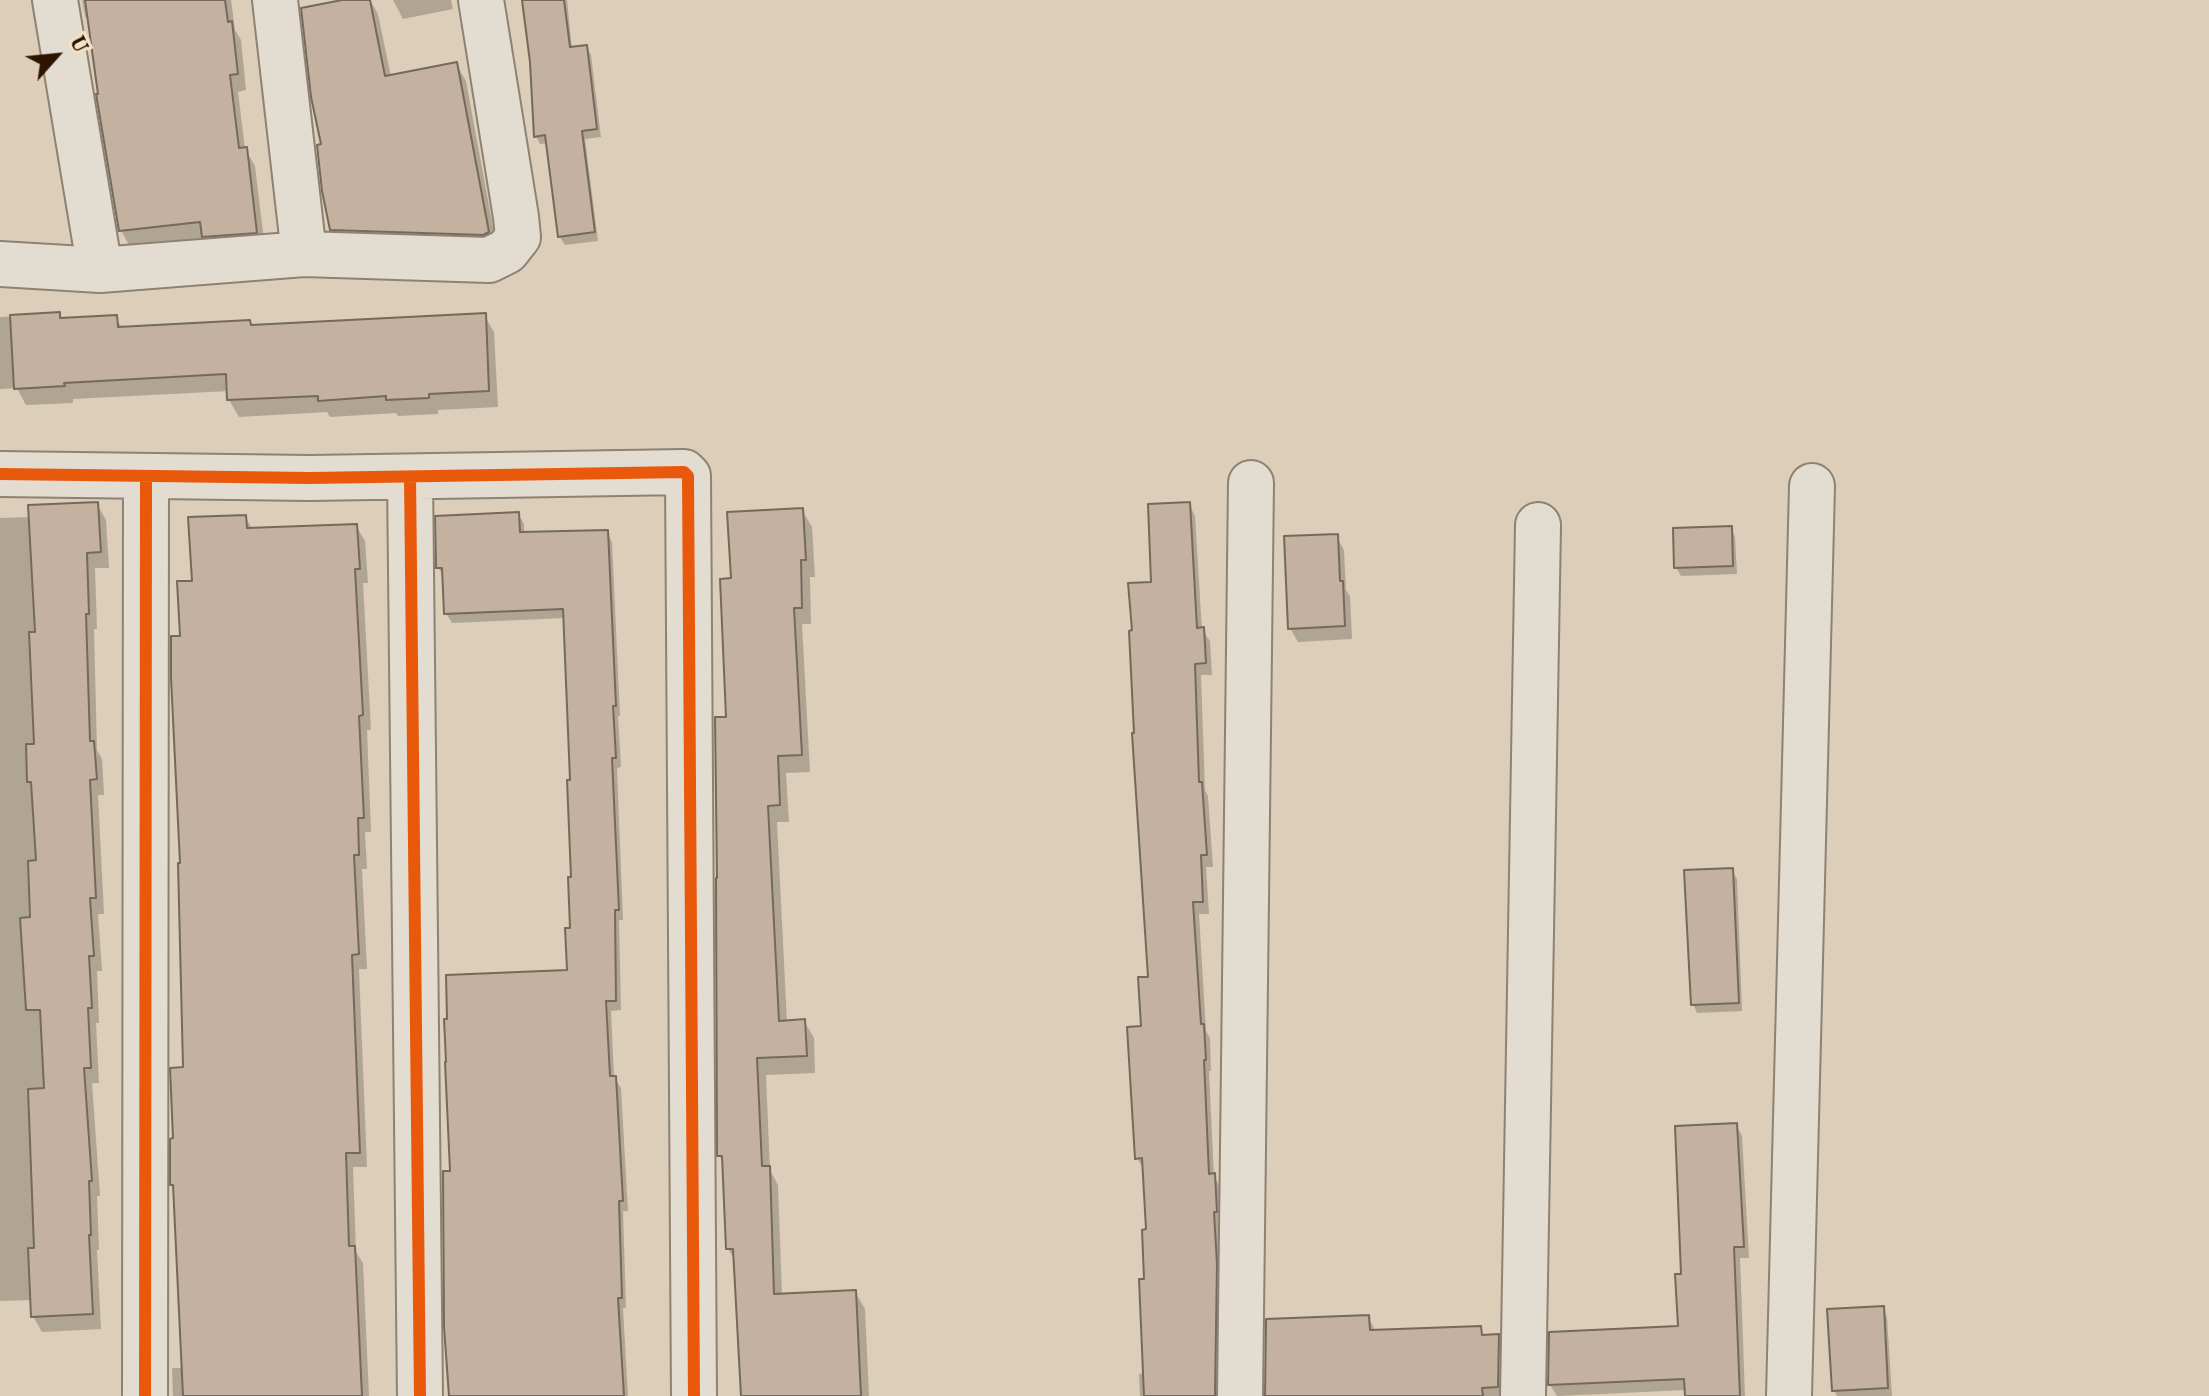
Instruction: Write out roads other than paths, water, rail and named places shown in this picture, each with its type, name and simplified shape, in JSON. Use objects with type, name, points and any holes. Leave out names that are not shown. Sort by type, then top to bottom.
[{"type":"street","points":[[55,0],[100,270]]},
{"type":"street","points":[[275,0],[304,254]]},
{"type":"street","points":[[0,264],[100,270],[304,254],[489,260],[507,251],[518,237],[481,0]]},
{"type":"street","points":[[0,474],[410,477],[682,472],[688,476],[694,1396]]},
{"type":"street","points":[[145,1396],[146,476]]},
{"type":"street","points":[[410,477],[420,1396]]},
{"type":"street","points":[[1240,1396],[1251,483]]},
{"type":"street","points":[[1789,1396],[1812,486]]},
{"type":"street","points":[[1523,1396],[1538,525]]}]
